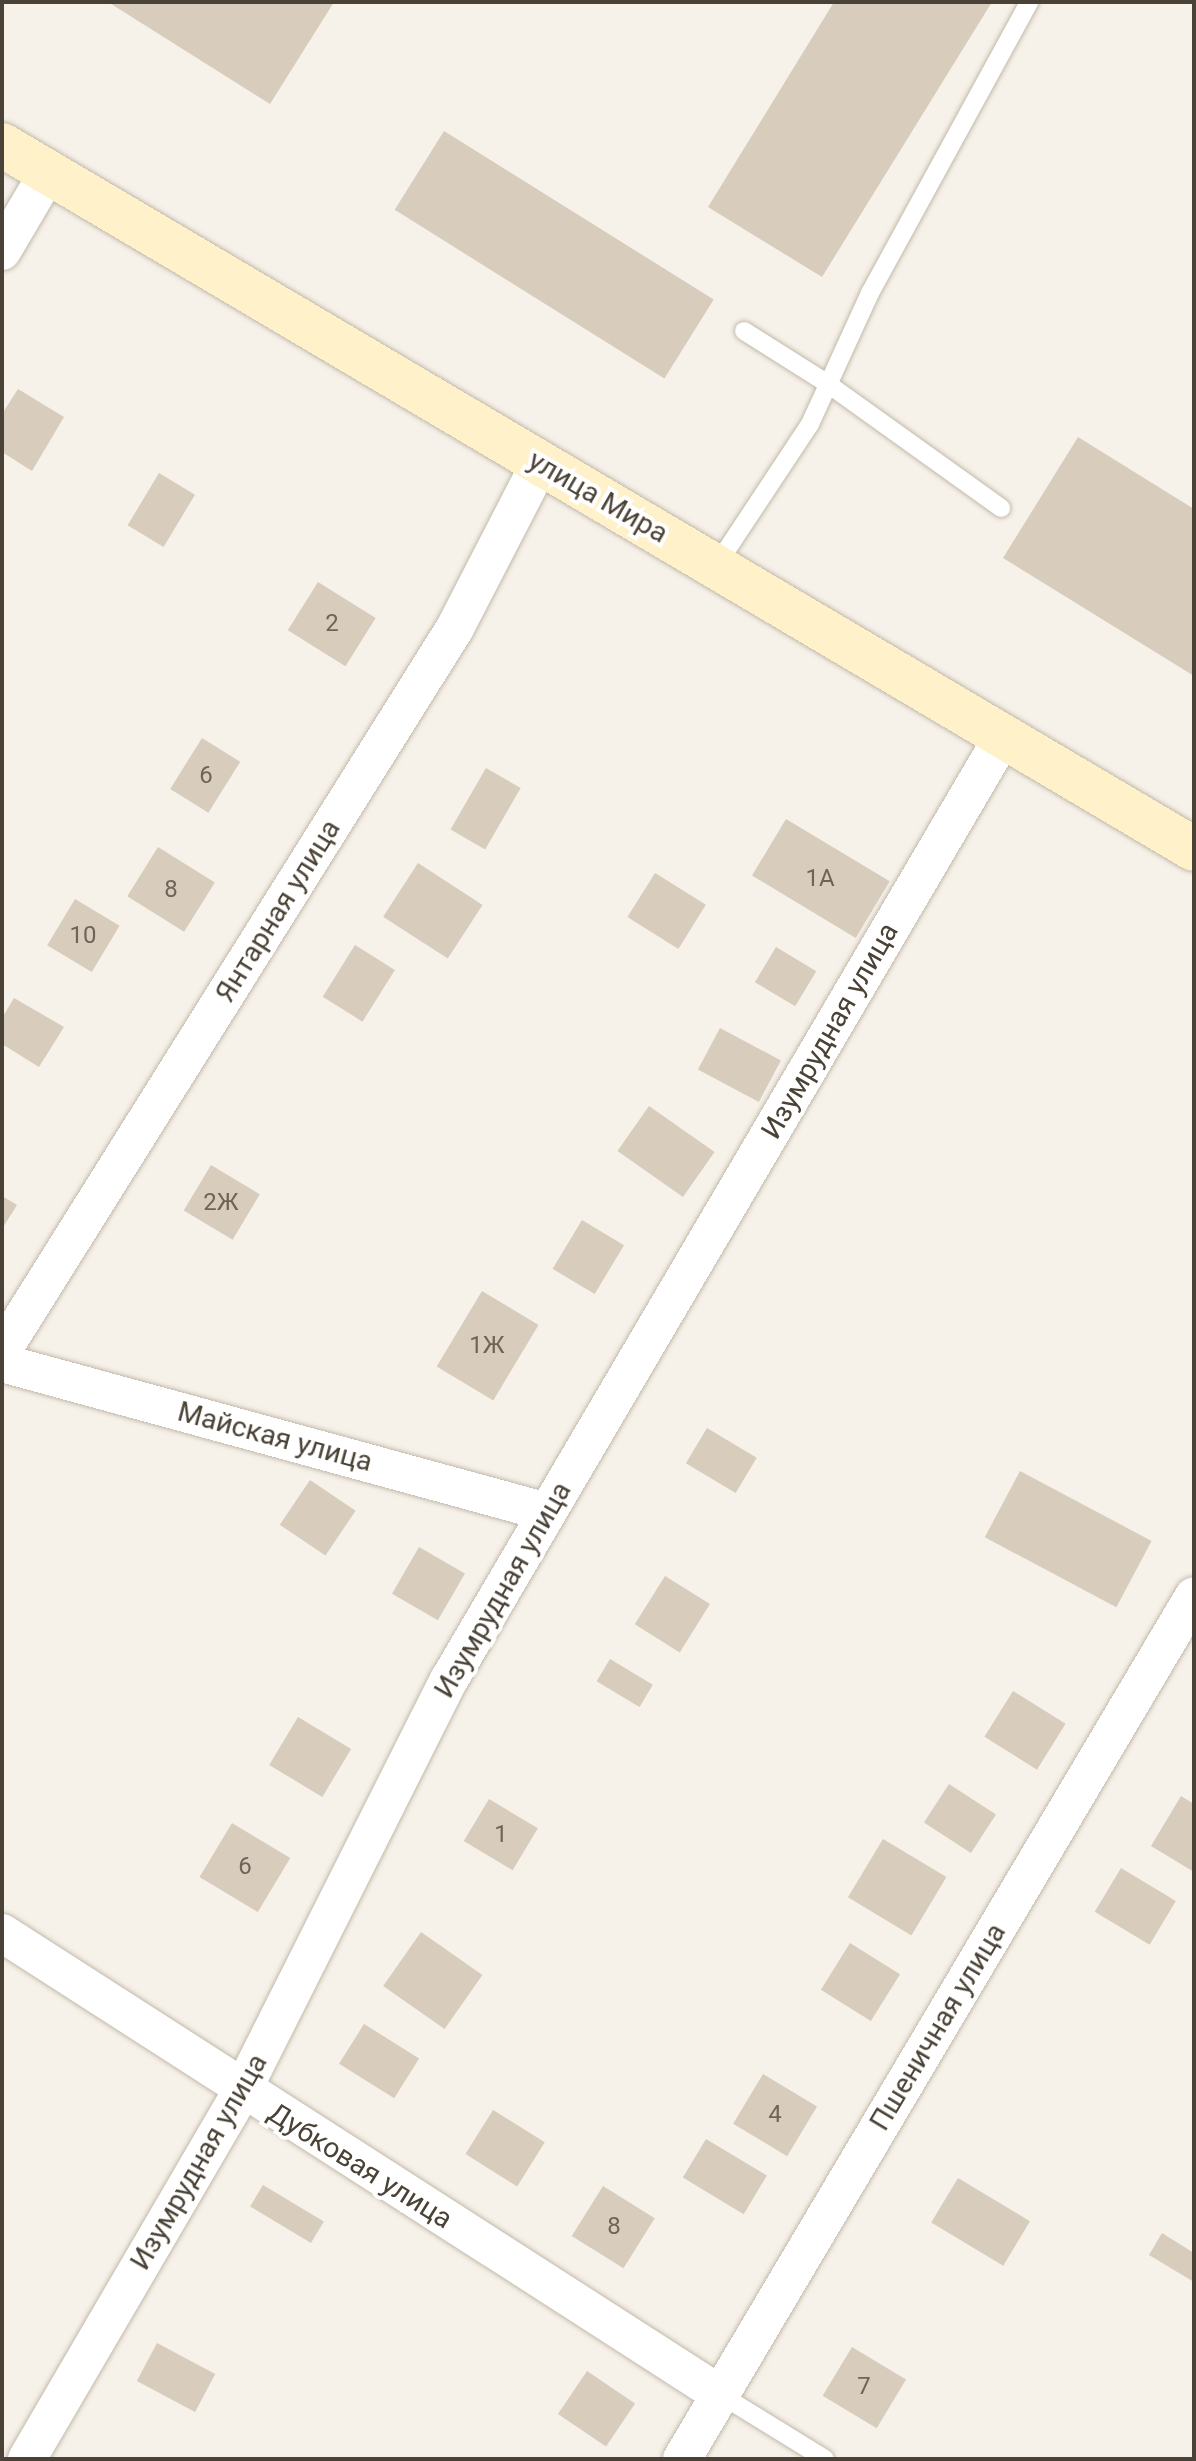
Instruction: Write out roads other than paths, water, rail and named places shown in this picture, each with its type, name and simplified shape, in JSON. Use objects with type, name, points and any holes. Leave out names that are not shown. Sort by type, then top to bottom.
[{"type":"main road","name":"улица Мира","points":[[2,145],[1194,849]]},
{"type":"street","points":[[2,251],[48,173]]},
{"type":"street","name":"Янтарная улица","points":[[2,1351],[455,628],[540,463]]},
{"type":"street","name":"Изумрудная улица","points":[[27,2459],[242,2091],[449,1680],[1004,735]]},
{"type":"street","name":"Майская улица","points":[[2,1363],[547,1512]]},
{"type":"street","name":"Пшеничная улица","points":[[682,2459],[1194,1596]]},
{"type":"street","name":"Дубковая улица","points":[[2,1933],[242,2091],[721,2395]]},
{"type":"lane","points":[[716,566],[810,424],[870,293],[1029,2]]},
{"type":"lane","points":[[744,331],[828,384],[1001,508]]},
{"type":"lane","points":[[721,2395],[825,2459]]}]
